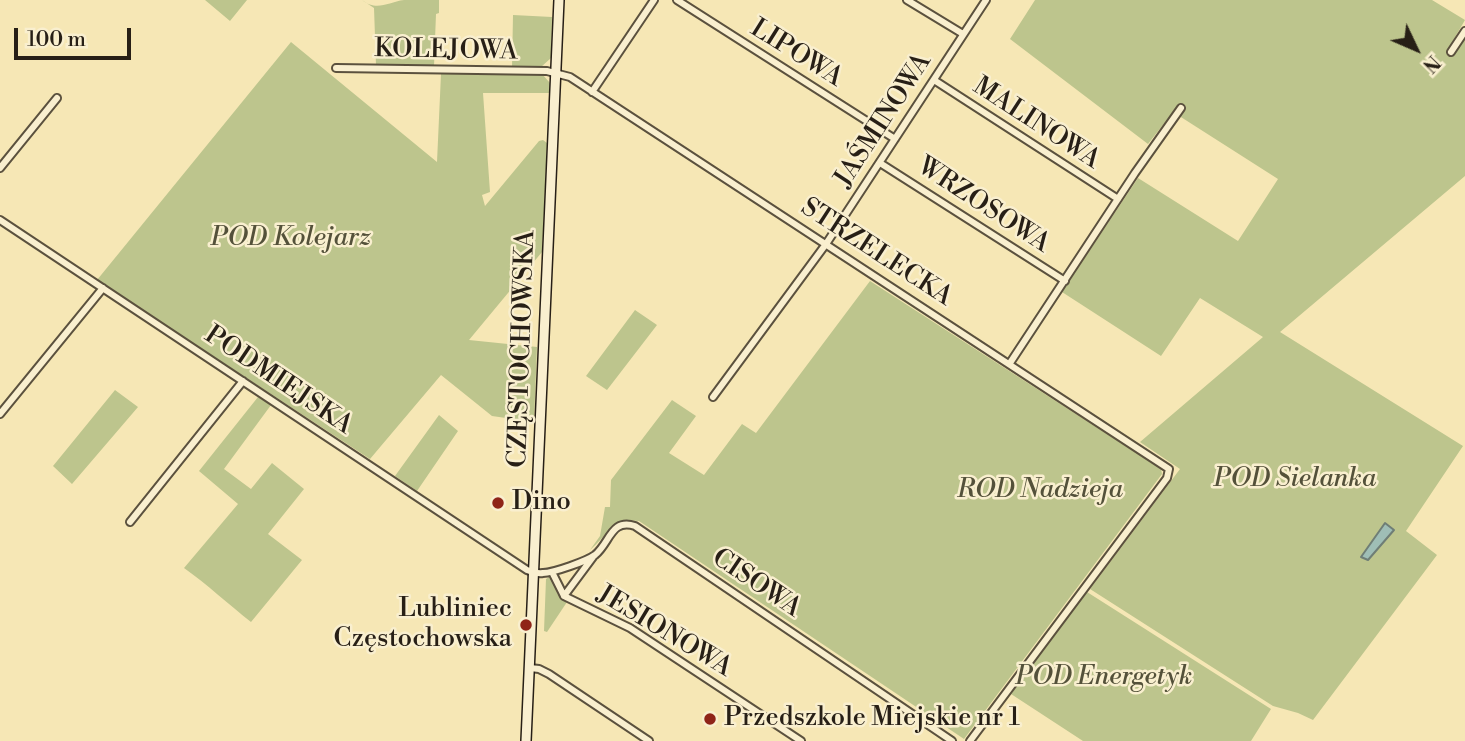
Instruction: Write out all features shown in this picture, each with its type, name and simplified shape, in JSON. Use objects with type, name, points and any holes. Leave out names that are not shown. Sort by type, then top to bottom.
[{"type":"main road","name":"CZĘSTOCHOWSKA","points":[[526,741],[559,0]]},
{"type":"street","points":[[592,92],[654,0]]},
{"type":"street","name":"LIPOWA","points":[[677,0],[895,139]]},
{"type":"street","points":[[907,0],[963,34]]},
{"type":"street","name":"JAŚMINOWA","points":[[713,397],[827,244],[986,0]]},
{"type":"street","points":[[1451,52],[1465,31]]},
{"type":"street","name":"KOLEJOWA","points":[[336,68],[556,73]]},
{"type":"street","name":"STRZELECKA","points":[[556,73],[570,77],[1010,363],[1166,467],[1170,473],[970,741]]},
{"type":"street","name":"MALINOWA","points":[[934,80],[1118,199]]},
{"type":"street","points":[[0,168],[57,98]]},
{"type":"street","name":"MALINOWA","points":[[1010,363],[1181,108]]},
{"type":"street","name":"WRZOSOWA","points":[[880,163],[1065,281]]},
{"type":"street","name":"PODMIEJSKA","points":[[0,220],[535,573]]},
{"type":"street","points":[[0,414],[103,288]]},
{"type":"street","points":[[130,522],[243,381]]},
{"type":"street","name":"CISOWA","points":[[535,573],[552,572],[594,555],[615,528],[625,524],[635,526],[952,741]]},
{"type":"street","points":[[564,596],[594,555]]},
{"type":"street","name":"JESIONOWA","points":[[552,572],[564,596],[630,628],[801,741]]},
{"type":"street","points":[[530,668],[549,674],[649,741]]},
{"type":"green space","points":[[205,0],[247,0],[230,21]]},
{"type":"green space","points":[[404,0],[439,0],[434,66],[376,65],[374,8],[368,4],[378,6]]},
{"type":"green space","name":"POD Sielanka","points":[[1035,0],[1432,0],[1465,20],[1447,51],[1454,55],[1465,38],[1465,176],[1280,332],[1463,446],[1406,531],[1437,555],[1313,720],[1273,706],[1090,589],[1180,469],[1140,442],[1263,337],[1200,298],[1161,356],[1062,292],[1138,178],[1238,241],[1278,179],[1173,112],[1148,144],[1010,39]]},
{"type":"green space","points":[[513,15],[552,17],[551,58],[541,67],[512,68]]},
{"type":"green space","name":"POD Kolejarz","points":[[291,42],[437,162],[441,74],[542,74],[550,83],[549,93],[483,93],[490,192],[482,195],[485,206],[539,141],[547,143],[542,252],[469,340],[537,347],[534,422],[492,416],[441,375],[370,459],[97,280]]},
{"type":"green space","name":"ROD Nadzieja","points":[[870,281],[1161,469],[1162,474],[964,739],[639,521],[617,525],[590,550],[600,536],[605,507],[610,507],[611,480],[672,400],[696,416],[669,453],[704,475],[742,424],[756,433]]},
{"type":"green space","points":[[635,310],[657,325],[607,390],[586,376]]},
{"type":"green space","points":[[115,390],[138,407],[72,484],[53,466]]},
{"type":"green space","points":[[258,397],[271,405],[224,469],[251,489],[272,463],[304,489],[268,534],[302,560],[251,622],[184,568],[238,504],[199,471]]},
{"type":"green space","points":[[439,415],[458,431],[417,491],[395,476]]},
{"type":"green space","points":[[549,577],[558,595],[567,602],[547,632],[544,631],[546,579]]},
{"type":"green space","name":"POD Energetyk","points":[[1087,592],[1271,709],[1251,741],[1083,741],[1011,694]]},
{"type":"water","points":[[1385,523],[1394,530],[1368,560],[1361,557]]},
{"type":"place","name":"Dino","points":[[498,503]]},
{"type":"place","name":"Lubliniec Częstochowska","points":[[526,625]]},
{"type":"place","name":"Przedszkole Miejskie nr 1","points":[[710,719]]}]
